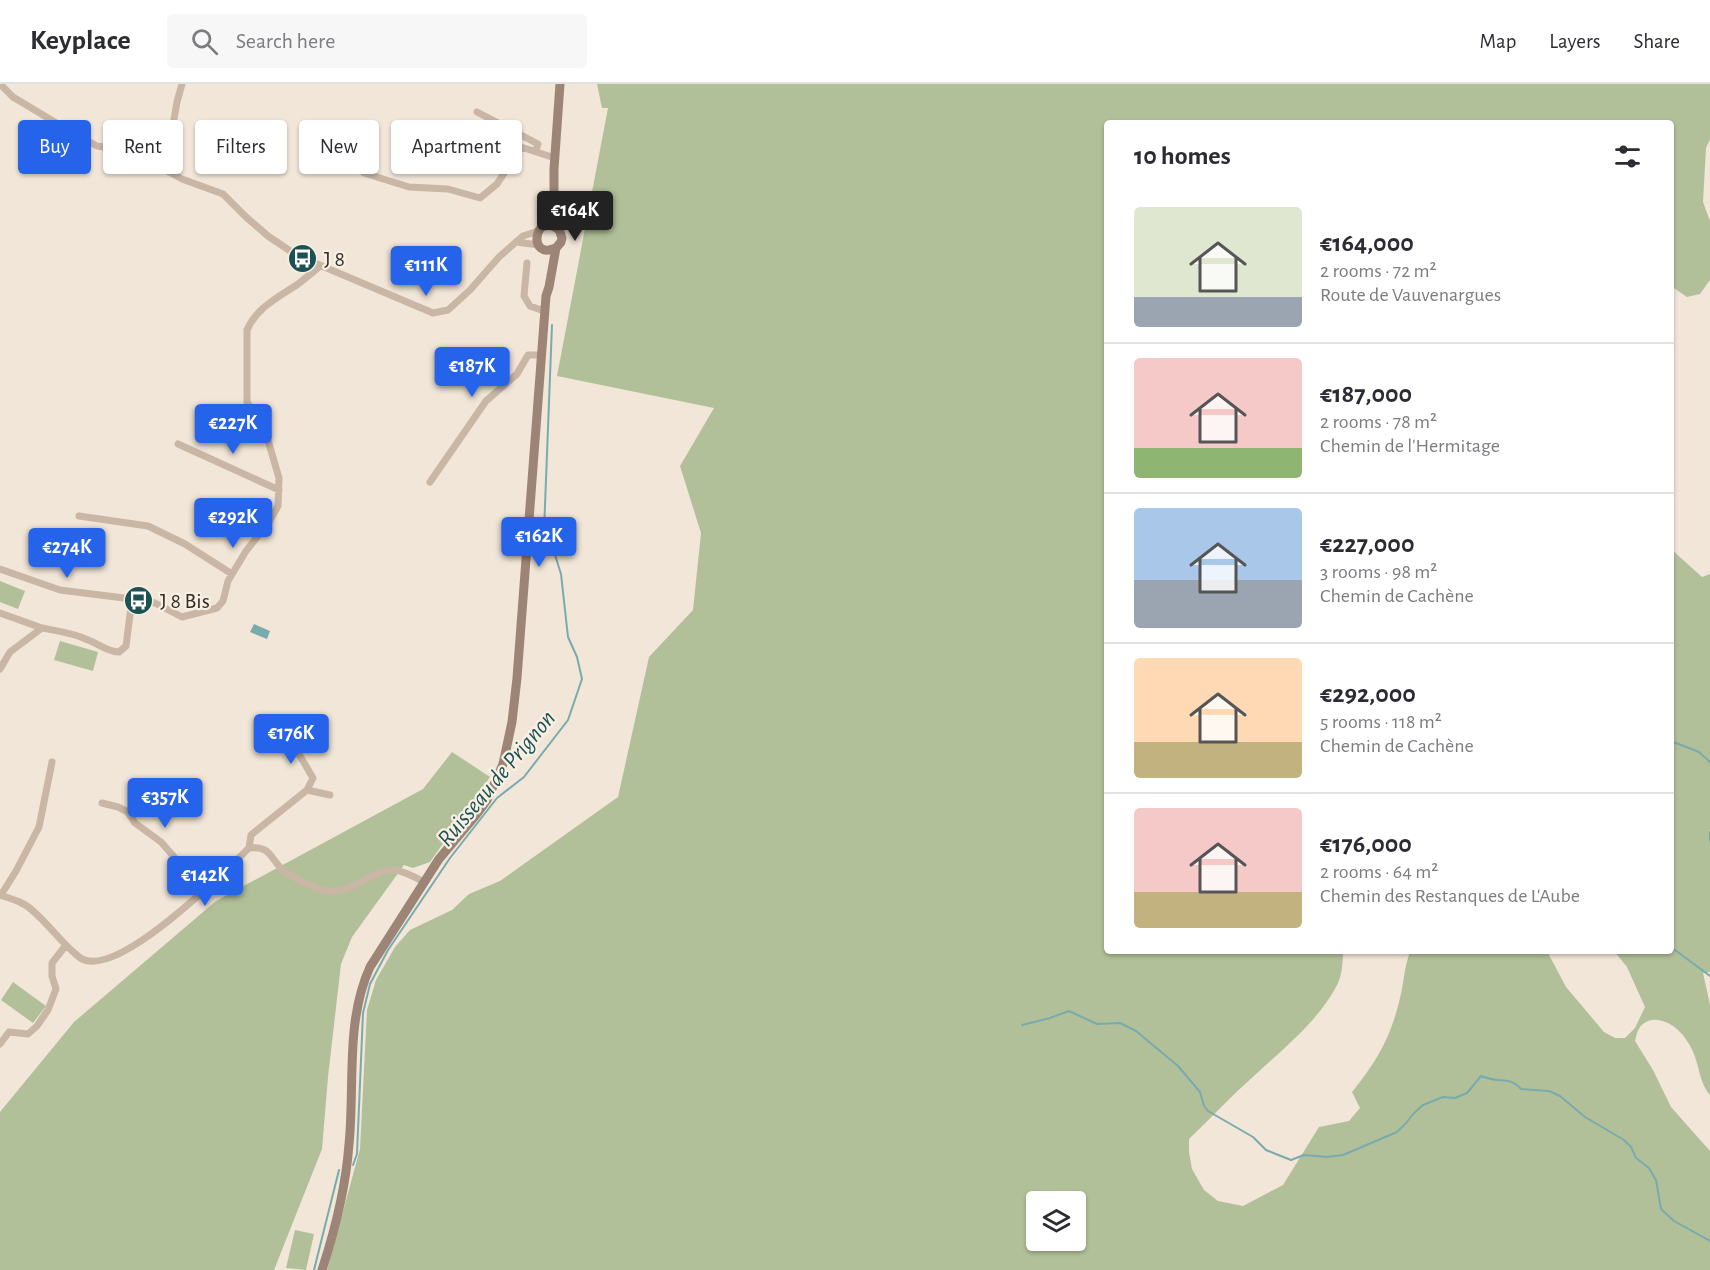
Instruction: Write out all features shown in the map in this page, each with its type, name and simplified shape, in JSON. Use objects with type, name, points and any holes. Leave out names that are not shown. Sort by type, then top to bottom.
[{"type":"main road","points":[[321,1270],[339,1204],[350,1144],[352,1060],[360,993],[370,967],[439,859],[487,800],[503,764],[508,744],[518,667],[544,311],[556,248],[561,242],[561,234],[554,215],[554,169],[560,84]]},
{"type":"main road","points":[[546,296],[544,286],[546,264],[542,247],[536,238],[541,228],[554,169]]},
{"type":"main road","points":[[541,228],[553,225],[559,230]]},
{"type":"main road","points":[[542,247],[553,250],[556,248]]},
{"type":"street","points":[[0,84],[13,98],[97,146],[103,147]]},
{"type":"street","points":[[174,120],[182,84]]},
{"type":"street","points":[[477,112],[538,144],[536,150]]},
{"type":"street","points":[[367,174],[409,187],[448,189],[480,198],[497,184],[521,147],[555,158]]},
{"type":"street","points":[[174,174],[224,194],[267,236],[296,255],[433,313],[448,310],[516,242],[523,236],[541,228]]},
{"type":"street","points":[[516,242],[542,247]]},
{"type":"street","points":[[527,263],[524,296],[530,306],[544,311]]},
{"type":"street","points":[[0,568],[60,590],[155,603],[183,617],[217,608],[223,601],[228,581],[246,550],[269,522],[278,506],[279,478],[265,430],[247,402],[247,330],[251,321],[265,306],[320,266]]},
{"type":"street","points":[[430,482],[486,400],[517,374],[528,355],[541,355]]},
{"type":"street","points":[[177,444],[279,490]]},
{"type":"street","points":[[79,516],[148,526],[185,544],[232,574]]},
{"type":"street","points":[[0,613],[42,628],[68,632],[87,639],[107,651],[119,652],[126,646],[132,599]]},
{"type":"street","points":[[0,669],[10,652],[42,628]]},
{"type":"street","points":[[52,762],[39,827],[0,895],[19,901],[32,910],[82,960],[93,961],[109,959],[155,932],[205,892],[249,848],[251,835],[307,790],[313,778],[290,739]]},
{"type":"street","points":[[307,790],[330,795]]},
{"type":"street","points":[[102,803],[128,812],[135,823],[161,842],[205,892]]},
{"type":"street","points":[[249,848],[259,847],[266,850],[283,870],[300,882],[326,891],[345,890],[383,871],[396,870],[424,882]]},
{"type":"street","points":[[0,1044],[9,1032],[28,1034],[48,1010],[56,989],[52,976],[52,963],[66,945]]},
{"type":"green space","points":[[597,84],[1710,84],[1710,139],[1706,148],[1703,202],[1710,221],[1710,280],[1700,294],[1687,297],[1674,288],[1674,120],[1104,120],[1104,954],[1343,954],[1338,983],[1319,1012],[1189,1139],[1192,1169],[1204,1190],[1218,1201],[1243,1206],[1283,1185],[1319,1127],[1349,1121],[1360,1108],[1352,1092],[1376,1059],[1387,1037],[1396,1012],[1409,954],[1549,954],[1566,987],[1604,1032],[1615,1038],[1625,1038],[1635,1028],[1645,1007],[1627,967],[1616,954],[1674,954],[1674,552],[1702,577],[1710,574],[1710,972],[1703,973],[1710,1005],[1710,1095],[1703,1083],[1689,1044],[1673,1026],[1660,1020],[1649,1021],[1640,1028],[1635,1041],[1653,1070],[1671,1107],[1710,1151],[1710,1270],[327,1270],[360,1149],[367,1010],[376,980],[395,947],[410,930],[452,910],[469,894],[500,881],[618,797],[649,657],[693,610],[701,533],[680,466],[714,408],[557,376],[608,108],[602,108]]},
{"type":"green space","points":[[0,581],[25,591],[18,609],[0,602]]},
{"type":"green space","points":[[60,641],[98,652],[93,671],[54,660]]},
{"type":"green space","points":[[452,752],[490,777],[430,862],[413,868],[404,865],[352,937],[341,964],[322,1149],[274,1270],[0,1270],[0,1112],[74,1022],[216,901],[423,789]]},
{"type":"green space","points":[[13,982],[46,1006],[33,1023],[1,1000]]},
{"type":"green space","points":[[295,1230],[314,1234],[306,1270],[286,1268]]},
{"type":"water","points":[[254,624],[270,631],[267,639],[250,632]]},
{"type":"waterway","name":"Ruisseau de Prignon","points":[[353,1165],[357,1154],[363,1013],[370,984],[388,950],[450,858],[497,798],[524,777],[568,720],[582,679],[577,657],[568,637],[561,574],[544,531],[552,325]]},
{"type":"waterway","points":[[1674,742],[1699,752],[1710,762]]},
{"type":"waterway","points":[[1710,832],[1710,841]]},
{"type":"waterway","points":[[1674,949],[1710,976]]},
{"type":"waterway","points":[[1022,1025],[1069,1011],[1097,1024],[1120,1023],[1136,1031],[1178,1066],[1200,1092],[1208,1111],[1253,1137],[1266,1150],[1291,1160],[1304,1155],[1327,1157],[1343,1155],[1397,1132],[1423,1105],[1443,1097],[1455,1098],[1467,1093],[1481,1076],[1510,1082],[1521,1089],[1549,1091],[1560,1096],[1585,1117],[1624,1140],[1631,1147],[1636,1158],[1649,1168],[1656,1180],[1661,1209],[1674,1221],[1710,1241]]},
{"type":"waterway","name":"Ruisseau de Prignon","points":[[314,1270],[339,1170]]},
{"type":"place","name":"J 8","points":[[303,258]]},
{"type":"place","name":"J 8 Bis","points":[[139,600]]}]
